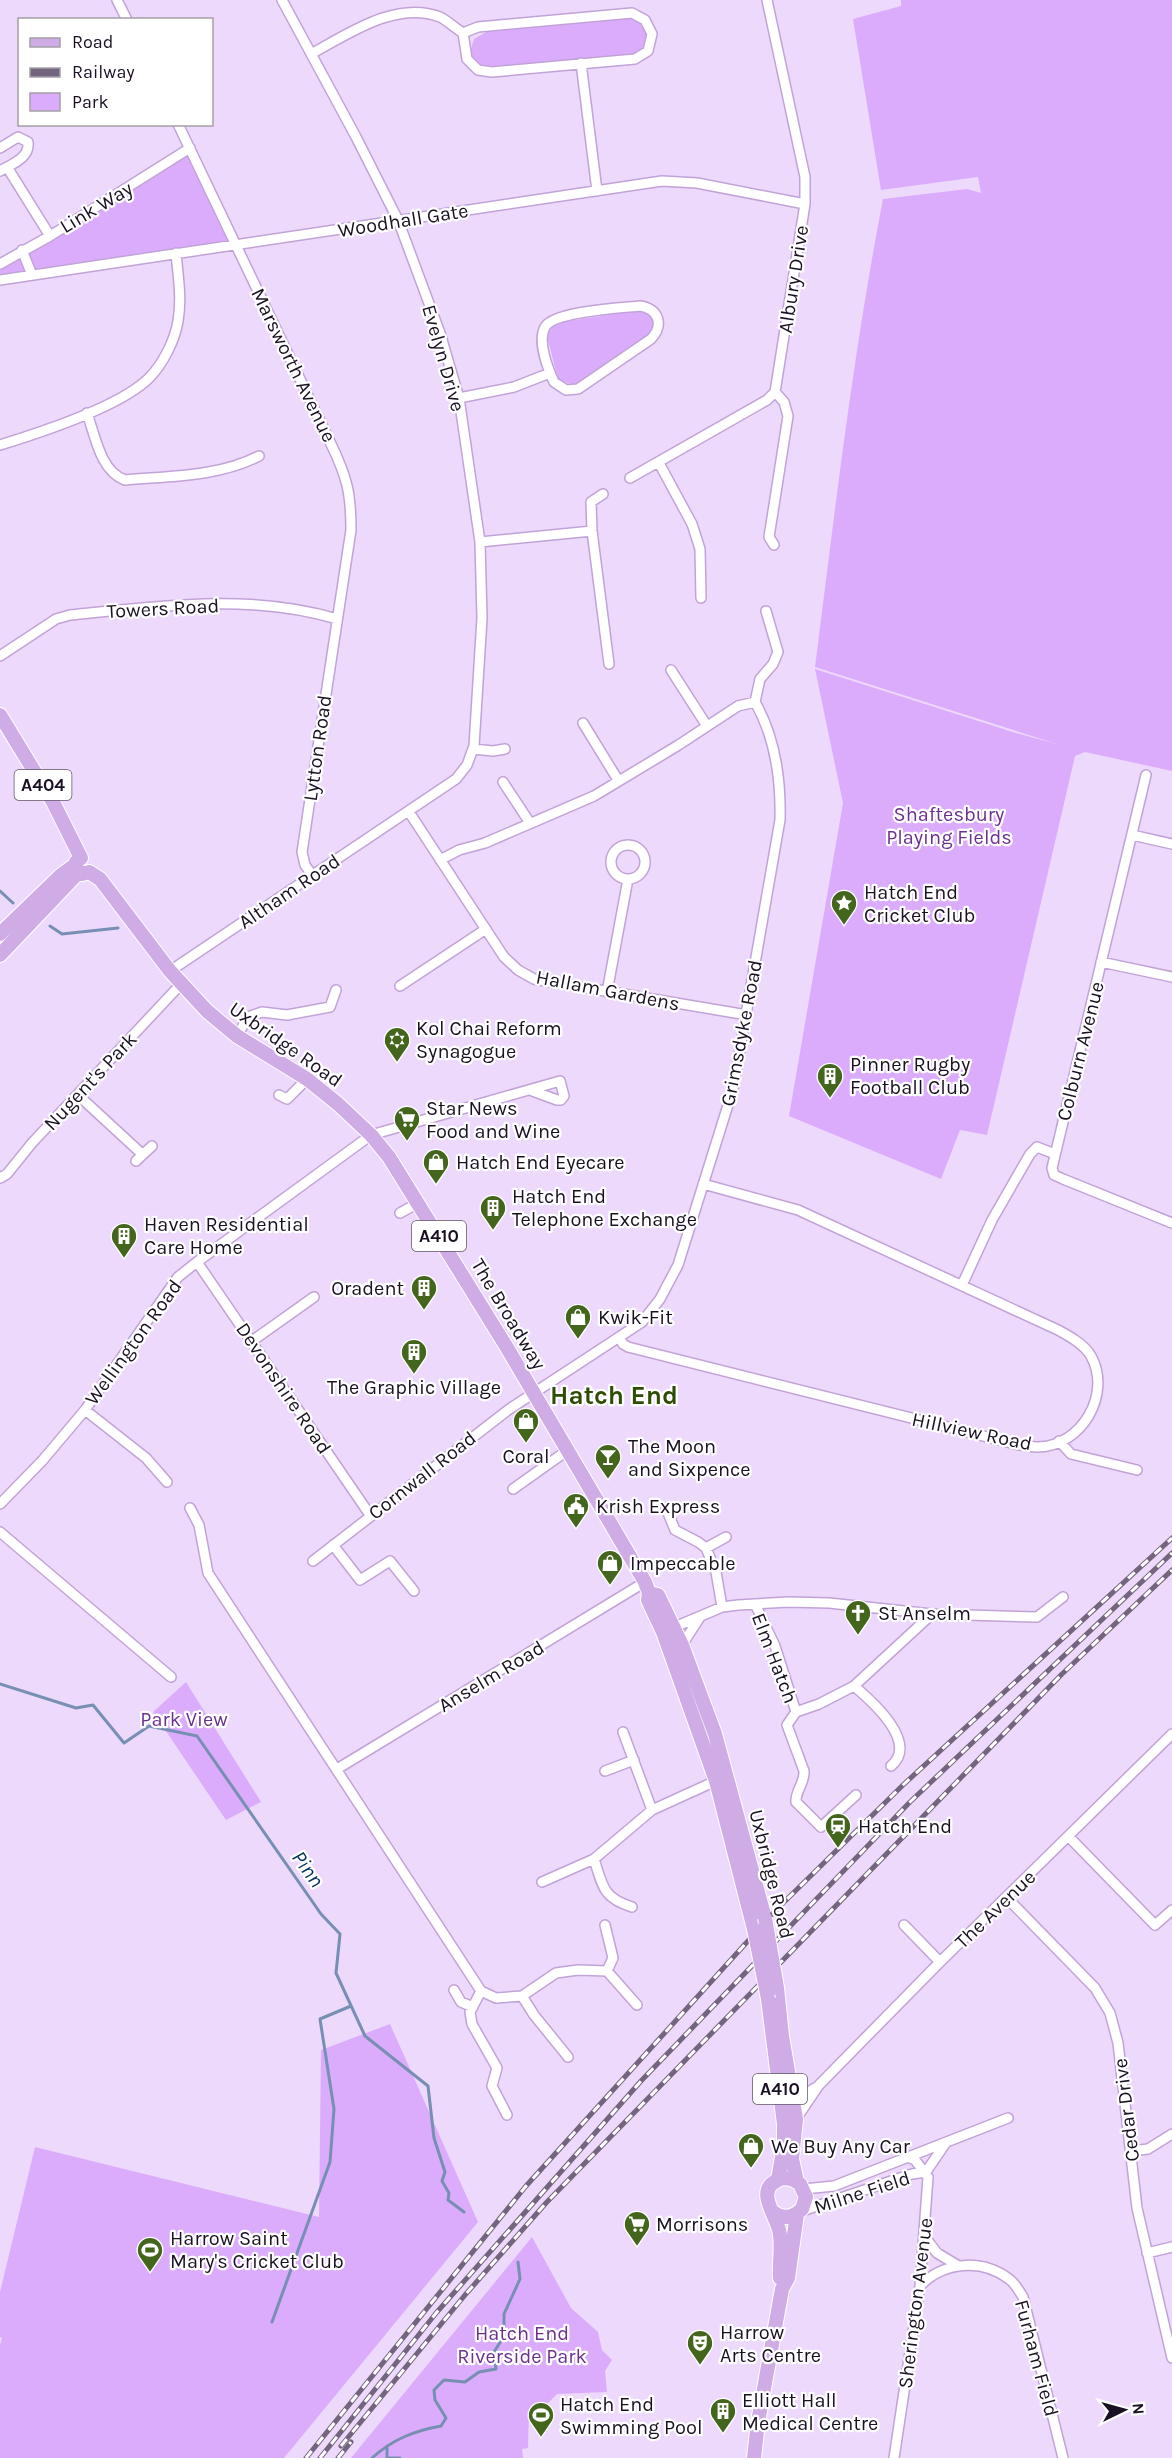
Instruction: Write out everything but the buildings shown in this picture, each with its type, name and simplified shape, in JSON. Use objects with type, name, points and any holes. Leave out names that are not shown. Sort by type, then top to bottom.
[{"type":"main road","name":"Uxbridge Road","points":[[0,715],[53,802],[81,867],[100,879],[181,984],[207,1011],[237,1036],[307,1079],[338,1104],[371,1136]]},
{"type":"main road","points":[[0,933],[35,909],[81,867]]},
{"type":"main road","points":[[0,955],[35,909]]},
{"type":"main road","name":"The Broadway","points":[[371,1136],[389,1157],[535,1394]]},
{"type":"main road","name":"Uxbridge Road","points":[[535,1394],[647,1587],[658,1595],[722,1778],[759,1893],[771,1948],[772,1993]]},
{"type":"main road","name":"Uxbridge Road","points":[[668,1629],[682,1645],[715,1734],[748,1902],[782,2036],[787,2097],[784,2146],[778,2180],[771,2185],[767,2194],[769,2207],[773,2212],[780,2234],[782,2289],[758,2422],[754,2458]]},
{"type":"main road","name":"Uxbridge Road","points":[[782,2289],[788,2278],[798,2213],[805,2203],[792,2159],[796,2119],[787,2097]]},
{"type":"main road","points":[[778,2180],[787,2178],[800,2186]]},
{"type":"main road","points":[[773,2212],[783,2217],[798,2213]]},
{"type":"street","points":[[117,0],[126,18]]},
{"type":"street","name":"Evelyn Drive","points":[[282,0],[398,220],[440,333],[459,398],[480,542],[483,618],[480,690],[473,749],[467,765],[456,779],[409,812]]},
{"type":"street","name":"Albury Drive","points":[[767,0],[805,177],[805,204],[775,392]]},
{"type":"street","points":[[311,54],[383,15],[411,10],[439,17],[463,33],[467,59],[478,70],[492,72],[635,58],[648,51],[652,34],[645,20],[632,13],[478,27],[463,33]]},
{"type":"street","points":[[581,63],[597,190]]},
{"type":"street","name":"Marsworth Avenue","points":[[179,126],[336,454],[350,492],[351,530],[337,619]]},
{"type":"street","points":[[0,148],[18,137],[28,142],[26,155],[4,169],[50,236]]},
{"type":"street","name":"Link Way","points":[[0,264],[50,236],[190,148]]},
{"type":"street","name":"Woodhall Gate","points":[[0,280],[662,181],[697,183],[805,204]]},
{"type":"street","points":[[22,250],[32,276]]},
{"type":"street","points":[[0,446],[121,398],[150,377],[170,347],[178,324],[181,300],[176,253]]},
{"type":"street","points":[[640,306],[649,307],[656,314],[659,323],[658,332],[651,339],[578,389],[566,390],[554,382],[550,373],[542,338],[545,326],[557,317],[640,306]]},
{"type":"street","points":[[459,398],[514,387],[550,373]]},
{"type":"street","points":[[630,478],[767,400],[775,392],[784,402],[788,416],[769,537],[774,545]]},
{"type":"street","points":[[87,413],[108,468],[115,476],[125,480],[222,471],[240,466],[259,456]]},
{"type":"street","points":[[659,463],[692,524],[699,549],[701,598]]},
{"type":"street","points":[[603,494],[591,502],[592,531],[609,664]]},
{"type":"street","points":[[480,542],[592,531]]},
{"type":"street","name":"Towers Road","points":[[0,656],[56,619],[70,615],[188,604],[224,604],[304,609],[337,619]]},
{"type":"street","points":[[440,860],[459,850],[485,843],[594,796],[738,706],[755,702],[760,679],[773,664],[778,652],[766,611]]},
{"type":"street","name":"Lytton Road","points":[[312,875],[305,865],[302,852],[337,619]]},
{"type":"street","points":[[671,670],[707,726]]},
{"type":"street","name":"Grimsdyke Road","points":[[535,1394],[642,1322],[660,1299],[678,1265],[733,1089],[780,820],[781,792],[776,762],[761,713],[755,702]]},
{"type":"street","points":[[583,723],[618,780]]},
{"type":"street","points":[[473,749],[493,751],[505,749]]},
{"type":"street","name":"Colburn Avenue","points":[[1055,1154],[1146,775]]},
{"type":"street","points":[[503,782],[530,823]]},
{"type":"street","name":"Altham Road","points":[[170,971],[409,812]]},
{"type":"street","name":"Hallam Gardens","points":[[409,812],[504,957],[518,970],[534,979],[747,1016]]},
{"type":"street","points":[[1132,835],[1172,844]]},
{"type":"street","points":[[607,992],[628,879]]},
{"type":"street","points":[[400,986],[486,929]]},
{"type":"street","points":[[1101,962],[1172,977]]},
{"type":"street","name":"Nugent's Park","points":[[0,1178],[7,1174],[32,1143],[181,984]]},
{"type":"street","points":[[237,1036],[248,1017],[262,1012],[286,1015],[330,1007],[336,990]]},
{"type":"street","points":[[279,1095],[286,1099],[307,1079]]},
{"type":"street","name":"Wellington Road","points":[[0,1504],[42,1461],[85,1410],[178,1277],[197,1262],[371,1136],[530,1090]]},
{"type":"street","points":[[78,1095],[139,1158],[152,1146]]},
{"type":"street","points":[[962,1285],[992,1220],[1037,1147],[1055,1154],[1052,1168],[1054,1175],[1172,1223]]},
{"type":"street","name":"Hillview Road","points":[[619,1337],[628,1347],[1019,1444],[1039,1447],[1059,1442],[1070,1436],[1088,1420],[1097,1399],[1098,1381],[1090,1355],[1074,1340],[1058,1330],[798,1210],[703,1184]]},
{"type":"street","points":[[400,1213],[418,1203]]},
{"type":"street","name":"Devonshire Road","points":[[197,1262],[370,1515]]},
{"type":"street","points":[[252,1341],[314,1297]]},
{"type":"street","name":"Cornwall Road","points":[[314,1561],[370,1515],[499,1417],[535,1394]]},
{"type":"street","points":[[85,1410],[146,1458],[167,1482]]},
{"type":"street","points":[[1059,1442],[1071,1454],[1137,1470]]},
{"type":"street","points":[[513,1490],[568,1450]]},
{"type":"street","points":[[190,1508],[199,1525],[208,1573],[481,1991],[496,1998],[522,1996],[556,1973],[578,1970],[607,1971],[637,2005]]},
{"type":"street","points":[[666,1508],[675,1530],[705,1548],[716,1572],[722,1607]]},
{"type":"street","points":[[0,1532],[171,1677]]},
{"type":"street","points":[[705,1548],[726,1537]]},
{"type":"street","points":[[333,1545],[360,1580],[390,1561],[414,1591]]},
{"type":"street","name":"Anselm Road","points":[[337,1769],[647,1587]]},
{"type":"street","points":[[668,1629],[722,1607],[755,1604],[829,1603],[932,1614],[1037,1617],[1063,1598]]},
{"type":"street","name":"Elm Hatch","points":[[755,1604],[775,1646],[796,1712]]},
{"type":"street","points":[[856,1795],[821,1827],[796,1802],[795,1796],[805,1779],[804,1771],[786,1725],[796,1712],[819,1704],[854,1686],[932,1614]]},
{"type":"street","points":[[682,1645],[700,1617]]},
{"type":"street","points":[[854,1686],[868,1697],[899,1738],[900,1755],[891,1766]]},
{"type":"street","points":[[623,1732],[652,1810]]},
{"type":"street","name":"The Avenue","points":[[796,2119],[819,2085],[940,1962],[1172,1734]]},
{"type":"street","points":[[605,1772],[633,1760]]},
{"type":"street","points":[[542,1882],[594,1859],[652,1810],[722,1778]]},
{"type":"street","points":[[1069,1837],[1155,1925],[1172,1910]]},
{"type":"street","points":[[594,1859],[606,1892],[615,1902],[632,1907]]},
{"type":"street","name":"Cedar Drive","points":[[1007,1898],[1095,1988],[1110,2013],[1118,2043],[1137,2208],[1172,2358]]},
{"type":"street","points":[[605,1925],[613,1958],[607,1971]]},
{"type":"street","points":[[904,1925],[940,1962]]},
{"type":"street","points":[[454,1989],[460,2002],[473,2007]]},
{"type":"street","points":[[481,1991],[470,2012],[472,2024],[497,2068],[492,2086],[507,2115]]},
{"type":"street","points":[[522,1996],[534,2015],[568,2057]]},
{"type":"street","name":"The Avenue","points":[[787,2097],[810,2091],[819,2085]]},
{"type":"street","name":"Milne Field","points":[[800,2186],[834,2186],[1008,2118]]},
{"type":"street","points":[[1131,2151],[1148,2149],[1172,2134]]},
{"type":"street","name":"Milne Field","points":[[798,2213],[912,2174],[926,2172],[945,2144]]},
{"type":"street","points":[[908,2157],[915,2160],[926,2172]]},
{"type":"street","name":"Sherington Avenue","points":[[894,2458],[920,2286],[925,2237],[928,2177],[926,2172]]},
{"type":"street","points":[[925,2237],[937,2253],[957,2265]]},
{"type":"street","points":[[1147,2253],[1172,2247]]},
{"type":"street","name":"Furham Field","points":[[920,2286],[930,2275],[941,2269],[957,2265],[987,2267],[1010,2279],[1023,2297],[1063,2458]]},
{"type":"green space","name":"Shaftesbury Playing Fields","points":[[901,0],[1172,0],[1172,771],[1085,752],[1075,756],[987,1135],[960,1130],[941,1179],[789,1116],[843,803],[815,669],[1057,744],[815,667],[854,374],[883,199],[967,189],[981,193],[978,177],[881,190],[853,19],[901,6]]},
{"type":"green space","points":[[631,17],[642,22],[648,34],[644,47],[635,54],[486,67],[477,63],[470,52],[474,39],[490,30]]},
{"type":"green space","points":[[190,148],[236,245],[0,280],[0,264]]},
{"type":"green space","points":[[642,310],[654,318],[651,335],[574,385],[558,380],[547,336],[554,323]]},
{"type":"green space","name":"Park View","points":[[186,1682],[261,1802],[226,1820],[153,1712]]},
{"type":"green space","points":[[390,2024],[478,2222],[284,2458],[0,2458],[0,2345],[2,2338],[0,2337],[0,2292],[35,2147],[319,2217],[321,2050]]},
{"type":"green space","name":"Hatch End Riverside Park","points":[[532,2237],[571,2308],[598,2332],[602,2350],[612,2360],[605,2371],[607,2392],[557,2394],[543,2408],[529,2409],[528,2448],[522,2449],[523,2458],[351,2458]]},
{"type":"waterway","points":[[0,891],[13,903]]},
{"type":"waterway","points":[[50,926],[62,934],[118,928]]},
{"type":"waterway","name":"Pinn","points":[[0,1684],[76,1708],[93,1705],[124,1743],[149,1726],[197,1736],[321,1914],[340,1934],[336,1973],[365,2036],[428,2086],[434,2138],[445,2172],[442,2181],[449,2193],[448,2200],[464,2212]]},
{"type":"waterway","points":[[272,2322],[330,2162],[334,2109],[320,2019],[351,2006]]},
{"type":"waterway","points":[[372,2458],[404,2437],[441,2426],[446,2418],[435,2400],[434,2390],[444,2380],[465,2382],[479,2372],[496,2369],[494,2352],[504,2336],[504,2314],[520,2279],[518,2262]]},
{"type":"waterway","points":[[387,2446],[387,2458],[400,2458]]},
{"type":"railway","points":[[306,2458],[526,2186],[776,1910],[903,1785],[1172,1538]]},
{"type":"railway","points":[[320,2458],[437,2312],[641,2081],[910,1802],[1172,1553]]},
{"type":"railway","points":[[341,2446],[465,2295],[546,2203],[1062,1674],[1172,1570]]},
{"type":"railway","points":[[338,2458],[351,2442]]},
{"type":"place","name":"Hatch End Cricket Club","points":[[844,926]]},
{"type":"place","name":"Kol Chai Reform Synagogue","points":[[397,1063]]},
{"type":"place","name":"Pinner Rugby Football Club","points":[[830,1099]]},
{"type":"place","name":"Star News Food and Wine","points":[[407,1142]]},
{"type":"place","name":"Hatch End Eyecare","points":[[436,1185]]},
{"type":"place","name":"Hatch End Telephone Exchange","points":[[493,1231]]},
{"type":"place","name":"Haven Residential Care Home","points":[[124,1259]]},
{"type":"place","name":"Oradent","points":[[424,1311]]},
{"type":"place","name":"Kwik-Fit","points":[[578,1340]]},
{"type":"place","name":"The Graphic Village","points":[[414,1375]]},
{"type":"place","name":"Coral","points":[[526,1444]]},
{"type":"place","name":"The Moon and Sixpence","points":[[608,1480]]},
{"type":"place","name":"Krish Express","points":[[576,1529]]},
{"type":"place","name":"Impeccable","points":[[610,1586]]},
{"type":"place","name":"St Anselm","points":[[858,1636]]},
{"type":"place","name":"Hatch End","points":[[838,1849]]},
{"type":"place","name":"We Buy Any Car","points":[[751,2169]]},
{"type":"place","name":"Morrisons","points":[[637,2247]]},
{"type":"place","name":"Harrow Saint Mary's Cricket Club","points":[[150,2273]]},
{"type":"place","name":"Harrow Arts Centre","points":[[700,2366]]},
{"type":"place","name":"Elliott Hall Medical Centre","points":[[723,2434]]},
{"type":"place","name":"Hatch End Swimming Pool","points":[[541,2438]]},
{"type":"district","name":"Hatch End","points":[[614,1395]]}]
